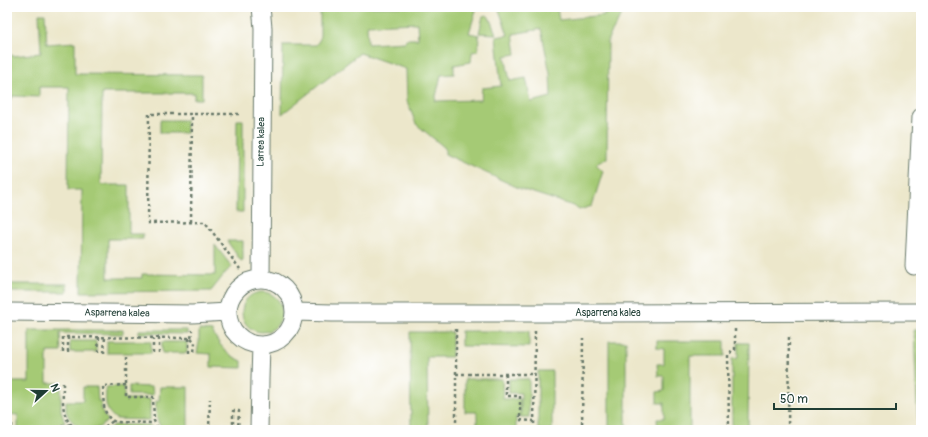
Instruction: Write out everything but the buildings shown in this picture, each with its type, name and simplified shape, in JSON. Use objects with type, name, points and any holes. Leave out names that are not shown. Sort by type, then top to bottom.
[{"type":"street","name":"Larrea kalea","points":[[260,278],[261,7]]},
{"type":"street","points":[[914,266],[921,117]]},
{"type":"street","points":[[260,278],[274,281],[285,288],[292,299],[295,312],[293,322],[288,332],[281,339],[272,344],[261,345],[242,339],[234,332],[229,322],[229,302],[234,292],[241,285],[250,280],[260,278]]},
{"type":"street","name":"Asparrena kalea","points":[[7,312],[192,314],[228,312]]},
{"type":"street","name":"Asparrena kalea","points":[[295,312],[921,312]]},
{"type":"street","points":[[259,430],[261,345]]},
{"type":"path","points":[[239,114],[149,114],[148,223],[206,222],[240,269]]},
{"type":"path","points":[[191,222],[192,114]]},
{"type":"path","points":[[456,325],[456,430]]},
{"type":"path","points":[[534,430],[535,325]]},
{"type":"path","points":[[189,353],[192,326]]},
{"type":"path","points":[[729,430],[728,354],[735,350],[735,326]]},
{"type":"path","points":[[788,430],[789,335]]},
{"type":"path","points":[[63,352],[63,337],[153,337],[190,338],[195,342],[194,353]]},
{"type":"path","points":[[68,337],[68,352]]},
{"type":"path","points":[[98,352],[99,337]]},
{"type":"path","points":[[104,353],[105,337]]},
{"type":"path","points":[[153,337],[153,353]]},
{"type":"path","points":[[159,338],[159,353]]},
{"type":"path","points":[[582,430],[583,338]]},
{"type":"path","points":[[126,357],[126,397],[153,397],[154,423],[159,430]]},
{"type":"path","points":[[456,374],[535,374]]},
{"type":"path","points":[[506,374],[506,396],[520,396],[520,420],[534,421]]},
{"type":"path","points":[[63,383],[64,413],[71,424],[79,430]]},
{"type":"path","points":[[126,385],[104,386],[104,408],[108,417],[116,422],[154,423]]},
{"type":"path","points":[[210,399],[210,430]]},
{"type":"path","points":[[233,430],[233,411],[239,411],[238,430]]},
{"type":"path","points":[[101,430],[113,421]]},
{"type":"path","points":[[7,423],[12,423],[12,430]]},
{"type":"path","points":[[58,430],[60,427],[71,424]]},
{"type":"green space","points":[[320,7],[477,7],[469,33],[479,35],[478,51],[472,52],[471,62],[454,65],[454,74],[441,75],[435,101],[481,100],[482,88],[501,86],[496,37],[508,35],[498,7],[557,7],[559,20],[605,15],[604,7],[626,7],[608,39],[607,158],[596,164],[603,171],[592,206],[579,210],[574,206],[521,189],[445,154],[445,148],[416,124],[407,101],[406,69],[360,53],[282,114],[283,45],[316,45],[320,39]],"holes":[[[417,23],[418,39],[406,39],[405,42],[368,44],[367,25]],[[541,29],[550,73],[551,97],[531,102],[526,78],[510,81],[505,56],[516,54],[513,34]]]},
{"type":"green space","points":[[39,14],[45,14],[47,44],[75,42],[75,74],[202,75],[202,99],[194,99],[194,93],[102,93],[101,185],[129,185],[129,234],[143,234],[143,239],[108,239],[108,278],[142,278],[142,274],[215,275],[215,245],[232,267],[226,272],[211,291],[81,292],[82,190],[68,190],[69,87],[39,87],[39,97],[12,96],[12,99],[7,99],[7,27],[8,53],[13,56],[41,53]]},
{"type":"green space","points":[[487,15],[496,34],[479,33],[483,16]]},
{"type":"green space","points":[[160,120],[186,120],[186,133],[160,133]]},
{"type":"green space","points":[[237,120],[243,120],[243,212],[236,212]]},
{"type":"green space","points":[[227,241],[243,241],[243,260],[241,261]]},
{"type":"green space","points":[[10,284],[67,284],[67,292],[9,292]]},
{"type":"green space","points":[[266,292],[273,295],[279,301],[282,312],[281,320],[273,329],[266,332],[258,332],[251,329],[243,320],[242,308],[245,301],[254,293]]},
{"type":"green space","points":[[29,330],[123,330],[123,334],[60,333],[61,352],[47,352],[47,383],[61,383],[61,411],[65,423],[59,423],[54,430],[18,430],[18,415],[7,414],[7,382],[29,382]]},
{"type":"green space","points":[[139,330],[187,330],[187,334],[139,333]]},
{"type":"green space","points":[[199,330],[212,331],[224,349],[232,356],[242,361],[242,368],[211,367],[211,354],[197,353]]},
{"type":"green space","points":[[914,330],[921,330],[921,430],[918,430]]},
{"type":"green space","points":[[461,331],[529,331],[529,347],[461,346]]},
{"type":"green space","points":[[410,332],[452,332],[452,357],[427,357],[428,430],[411,430]]},
{"type":"green space","points":[[70,341],[96,341],[96,352],[70,352]]},
{"type":"green space","points":[[107,341],[151,341],[151,353],[107,353]]},
{"type":"green space","points":[[609,341],[626,341],[626,430],[609,430]]},
{"type":"green space","points":[[657,341],[725,341],[725,356],[690,356],[690,430],[658,430],[657,419],[664,419],[664,403],[657,403],[657,392],[664,391],[664,376],[658,376],[657,364],[664,364],[664,349],[657,348]]},
{"type":"green space","points":[[162,342],[187,342],[187,353],[162,353]]},
{"type":"green space","points":[[738,343],[749,343],[748,430],[732,430],[732,359],[738,358]]},
{"type":"green space","points":[[538,371],[552,371],[552,430],[538,430]]},
{"type":"green space","points":[[465,379],[502,379],[503,399],[520,399],[520,417],[516,417],[516,430],[477,430],[477,412],[465,412]]},
{"type":"green space","points":[[509,379],[529,379],[529,417],[521,417],[521,393],[509,393]]},
{"type":"green space","points":[[124,386],[124,399],[150,399],[150,420],[117,419],[109,412],[106,405],[106,387]]},
{"type":"green space","points":[[129,386],[152,387],[153,395],[129,395]]},
{"type":"green space","points":[[83,387],[97,387],[98,401],[101,401],[102,412],[108,420],[102,426],[85,429],[73,422],[66,411],[66,401],[83,401]]},
{"type":"green space","points":[[160,387],[188,387],[188,430],[163,430],[160,426],[156,416],[156,401],[159,401]]},
{"type":"green space","points":[[114,425],[144,425],[150,426],[156,430],[107,430]]}]
